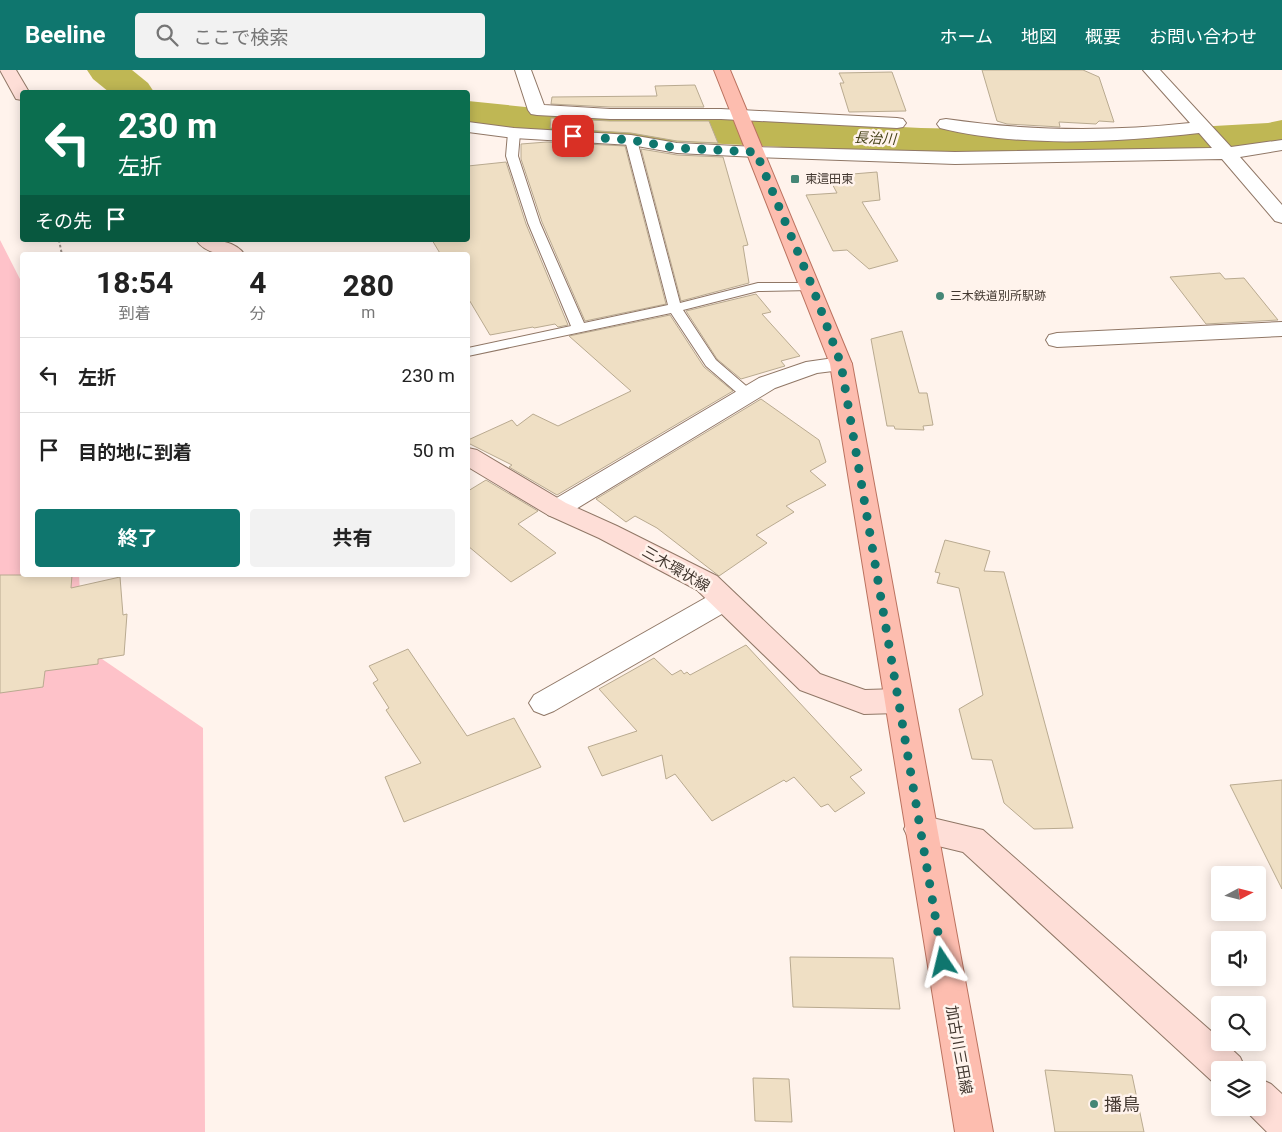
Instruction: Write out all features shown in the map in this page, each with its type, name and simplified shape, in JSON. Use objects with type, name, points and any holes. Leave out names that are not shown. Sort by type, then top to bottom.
[{"type":"main road","points":[[8,70],[20,91]]},
{"type":"main road","name":"加古川三田線","points":[[722,70],[812,286],[841,364],[898,702],[974,1132]]},
{"type":"main road","points":[[210,242],[229,252]]},
{"type":"main road","name":"三木環状線","points":[[470,457],[557,508],[707,583],[810,682],[864,702],[898,702]]},
{"type":"main road","points":[[920,829],[972,840],[1217,1061]]},
{"type":"main road","points":[[1266,1105],[1282,1120]]},
{"type":"street","points":[[523,70],[537,110],[610,114],[721,114],[896,123]]},
{"type":"street","points":[[1151,70],[1204,127],[1282,217]]},
{"type":"street","points":[[946,124],[1022,134],[1069,135],[1164,133],[1204,127]]},
{"type":"street","points":[[470,126],[514,132],[631,140],[677,148],[955,158],[1227,153],[1282,144]]},
{"type":"street","points":[[1057,340],[1282,329]]},
{"type":"street","points":[[557,508],[767,383],[814,367],[841,364]]},
{"type":"street","points":[[544,703],[724,600]]},
{"type":"lane","points":[[514,132],[512,156],[520,181],[534,223],[579,328]]},
{"type":"lane","points":[[631,140],[675,308],[710,363],[747,394]]},
{"type":"lane","points":[[470,352],[675,308],[758,287],[812,286]]},
{"type":"shaded area","points":[[0,240],[20,279],[20,577],[79,577],[83,646],[203,728],[205,1132],[0,1132]]},
{"type":"building","points":[[982,70],[1083,70],[1099,77],[1114,122],[1099,121],[1096,124],[1059,122],[1060,127],[1007,124],[997,121]]},
{"type":"building","points":[[892,72],[906,111],[849,112],[840,83],[844,83],[839,73]]},
{"type":"building","points":[[695,85],[704,107],[610,107],[551,104],[552,97],[657,96],[655,86]]},
{"type":"building","points":[[551,118],[610,121],[709,121],[718,143],[677,141],[631,133],[550,128]]},
{"type":"building","points":[[547,142],[625,146],[666,304],[585,321],[542,222],[521,159],[521,144]]},
{"type":"building","points":[[641,149],[677,155],[723,157],[748,245],[743,246],[749,283],[681,301]]},
{"type":"building","points":[[506,162],[526,224],[568,325],[558,327],[555,324],[490,335],[470,301],[470,252],[439,252],[433,242],[470,242],[470,166]]},
{"type":"building","points":[[877,172],[880,200],[862,202],[898,261],[869,269],[847,250],[833,251],[806,195],[837,193],[828,176]]},
{"type":"building","points":[[1220,273],[1225,279],[1244,278],[1278,320],[1206,324],[1170,277]]},
{"type":"building","points":[[756,294],[771,312],[762,314],[800,356],[781,361],[785,366],[741,379],[717,359],[686,311]]},
{"type":"building","points":[[670,315],[704,367],[733,391],[557,495],[509,467],[512,465],[470,444],[470,439],[512,420],[517,426],[533,414],[558,426],[631,391],[569,336]]},
{"type":"building","points":[[902,331],[919,393],[927,393],[933,425],[923,426],[924,430],[895,429],[894,426],[887,426],[871,339]]},
{"type":"building","points":[[761,399],[819,440],[826,462],[810,471],[826,485],[786,506],[794,512],[756,535],[767,543],[719,576],[657,528],[635,516],[626,522],[596,499]]},
{"type":"building","points":[[486,480],[538,511],[518,524],[556,553],[511,582],[470,548],[470,490]]},
{"type":"building","points":[[945,540],[990,551],[984,571],[1004,572],[1073,828],[1034,829],[1004,803],[992,760],[972,759],[959,709],[983,695],[959,588],[937,583],[940,573],[935,572]]},
{"type":"building","points":[[0,575],[72,577],[71,588],[120,577],[123,615],[127,614],[124,655],[98,659],[98,664],[45,671],[43,687],[0,693]]},
{"type":"building","points":[[746,645],[862,770],[850,777],[865,793],[835,812],[828,804],[821,807],[794,777],[786,782],[784,780],[712,821],[675,774],[666,779],[662,755],[602,776],[588,747],[637,731],[599,689],[654,658],[672,675],[681,670],[684,674],[687,672],[690,675]]},
{"type":"building","points":[[408,649],[467,736],[514,718],[541,767],[404,822],[385,777],[421,763],[386,710],[389,708],[373,683],[378,680],[369,666]]},
{"type":"building","points":[[1282,780],[1282,889],[1230,785]]},
{"type":"building","points":[[790,957],[893,958],[900,1009],[793,1007]]},
{"type":"building","name":"播鳥","points":[[1045,1070],[1132,1075],[1144,1132],[1055,1132]]},
{"type":"building","points":[[753,1078],[789,1079],[792,1122],[755,1121]]},
{"type":"waterway","name":"長治川","points":[[107,70],[131,90]]},
{"type":"waterway","name":"長治川","points":[[470,114],[545,122],[921,141],[1106,145],[1268,136],[1282,133]]},
{"type":"place","name":"東這田東","points":[[795,179]]},
{"type":"place","name":"三木鉄道別所駅跡","points":[[940,296]]},
{"type":"place","name":"播鳥","points":[[1094,1104]]},
{"type":"route","points":[[573,136],[631,140],[677,148],[756,152],[812,286],[841,364],[943,962]]}]
